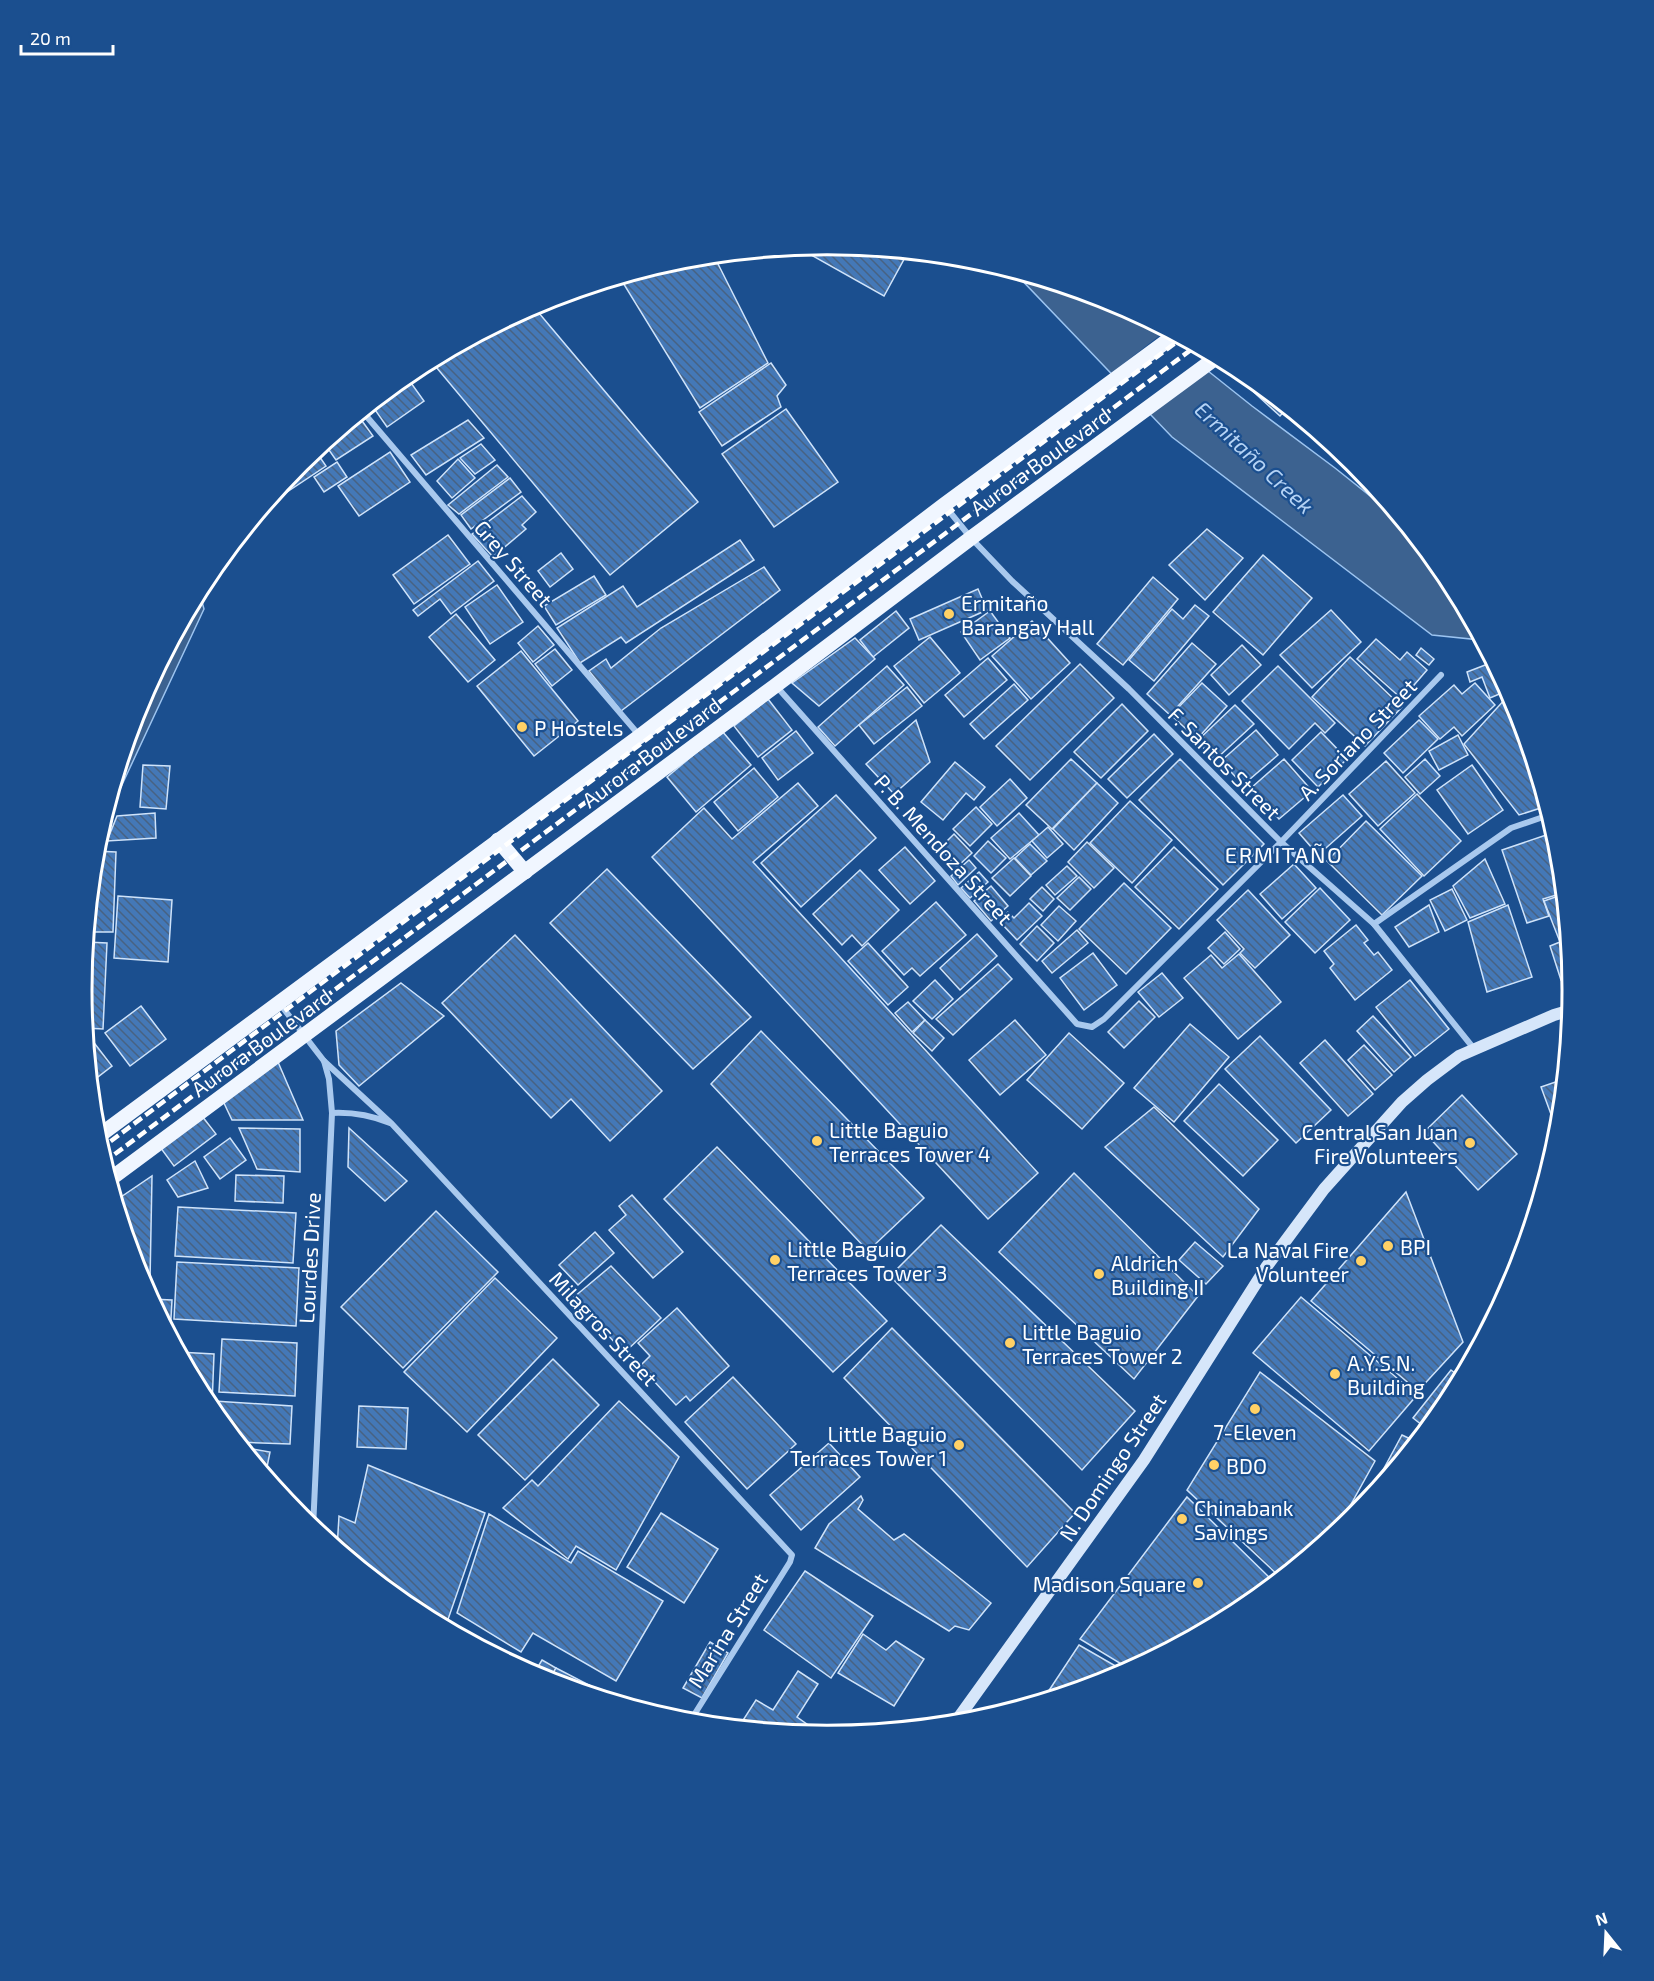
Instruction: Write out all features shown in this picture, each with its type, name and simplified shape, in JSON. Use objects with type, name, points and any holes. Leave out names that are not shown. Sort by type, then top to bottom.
[{"type":"main road","name":"Aurora Boulevard","points":[[105,1131],[640,736],[944,505],[1168,340]]},
{"type":"main road","name":"Aurora Boulevard","points":[[116,1175],[1210,363]]},
{"type":"main road","points":[[498,840],[525,872]]},
{"type":"main road","name":"N. Domingo Street","points":[[962,1713],[1144,1460],[1267,1266],[1324,1189],[1402,1102],[1459,1056],[1562,1013]]},
{"type":"street","name":"Grey Street","points":[[367,417],[640,736]]},
{"type":"street","name":"F. Santos Street","points":[[944,505],[971,538],[1012,581],[1129,689],[1281,842],[1374,924],[1476,1050]]},
{"type":"street","name":"A. Soriano Street","points":[[1092,1027],[1104,1019],[1281,842],[1441,675]]},
{"type":"street","name":"P. B. Mendoza Street","points":[[775,686],[1077,1023],[1092,1027]]},
{"type":"street","points":[[1374,924],[1511,828],[1541,818]]},
{"type":"street","name":"Lourdes Drive","points":[[279,1003],[324,1061],[329,1078],[332,1113],[314,1518]]},
{"type":"street","name":"Milagros Street","points":[[324,1061],[392,1124],[792,1555]]},
{"type":"street","name":"Milagros Street","points":[[332,1113],[373,1116],[392,1124]]},
{"type":"street","name":"Marina Street","points":[[695,1714],[790,1562],[792,1555]]},
{"type":"water","name":"Ermitaño Creek","points":[[1024,282],[1108,311],[1170,341],[1335,468],[1373,498],[1411,543],[1439,582],[1473,639],[1432,635],[1172,437]]},
{"type":"water","points":[[202,603],[204,609],[121,787],[147,709],[167,665]]},
{"type":"pier","points":[[1160,335],[1185,349],[1207,366],[1146,414],[1109,375]]},
{"type":"building","points":[[812,256],[904,259],[884,296]]},
{"type":"building","points":[[718,263],[768,363],[700,408],[624,284]]},
{"type":"building","points":[[540,314],[698,502],[610,575],[437,368],[502,331]]},
{"type":"building","points":[[771,363],[786,385],[777,396],[781,407],[722,446],[699,412]]},
{"type":"building","points":[[412,384],[424,401],[387,427],[375,410]]},
{"type":"building","points":[[1252,391],[1282,413],[1280,416]]},
{"type":"building","points":[[786,409],[838,482],[774,527],[722,454]]},
{"type":"building","points":[[468,420],[484,438],[426,475],[411,455]]},
{"type":"building","points":[[362,421],[373,436],[336,460],[329,450]]},
{"type":"building","points":[[481,444],[495,460],[475,474],[460,458]]},
{"type":"building","points":[[390,452],[410,482],[359,516],[338,486]]},
{"type":"building","points":[[320,458],[326,466],[287,492],[307,470]]},
{"type":"building","points":[[458,459],[475,478],[452,498],[437,481]]},
{"type":"building","points":[[337,462],[347,477],[324,492],[314,477]]},
{"type":"building","points":[[497,465],[508,477],[459,514],[448,505]]},
{"type":"building","points":[[510,478],[521,492],[471,529],[461,515]]},
{"type":"building","points":[[522,496],[536,512],[522,525],[526,529],[493,557],[472,534]]},
{"type":"building","points":[[1207,529],[1243,558],[1205,600],[1169,565]]},
{"type":"building","points":[[448,535],[470,564],[414,604],[393,575]]},
{"type":"building","points":[[740,540],[754,560],[626,643],[621,637],[580,663],[557,628],[623,586],[637,607]]},
{"type":"building","points":[[561,553],[573,569],[550,587],[538,571]]},
{"type":"building","points":[[1263,555],[1312,598],[1263,655],[1213,612]]},
{"type":"building","points":[[478,561],[494,581],[451,614],[440,599],[418,616],[413,610]]},
{"type":"building","points":[[764,567],[780,590],[621,711],[589,671],[606,659],[611,668],[661,628]]},
{"type":"building","points":[[594,576],[606,595],[556,625],[544,606]]},
{"type":"building","points":[[1153,577],[1178,599],[1123,665],[1097,644]]},
{"type":"building","points":[[497,585],[523,622],[490,644],[465,607]]},
{"type":"building","name":"Ermitaño Barangay Hall","points":[[978,589],[987,610],[919,640],[910,619]]},
{"type":"building","points":[[1195,605],[1209,616],[1154,681],[1129,660],[1172,609],[1183,619]]},
{"type":"building","points":[[1331,610],[1361,642],[1312,688],[1280,655]]},
{"type":"building","points":[[896,611],[909,628],[873,657],[860,640]]},
{"type":"building","points":[[990,611],[1010,638],[980,660],[961,632]]},
{"type":"building","points":[[456,614],[495,660],[468,682],[429,637]]},
{"type":"building","points":[[1032,621],[1070,663],[1031,699],[992,656]]},
{"type":"building","points":[[538,626],[554,645],[533,662],[518,643]]},
{"type":"building","points":[[930,637],[960,673],[924,703],[894,666]]},
{"type":"building","points":[[855,638],[875,659],[819,706],[792,683]]},
{"type":"building","points":[[1376,639],[1400,660],[1407,652],[1427,670],[1402,699],[1357,659]]},
{"type":"building","points":[[1192,643],[1216,664],[1170,715],[1147,694]]},
{"type":"building","points":[[1242,645],[1261,665],[1229,695],[1211,675]]},
{"type":"building","points":[[1421,648],[1434,659],[1429,665],[1416,655]]},
{"type":"building","points":[[555,649],[572,670],[552,686],[535,664]]},
{"type":"building","points":[[521,651],[578,721],[534,756],[477,686]]},
{"type":"building","points":[[1350,657],[1402,707],[1365,746],[1312,697]]},
{"type":"building","points":[[988,658],[1007,680],[964,717],[945,695]]},
{"type":"building","points":[[1080,664],[1114,698],[1030,780],[996,746]]},
{"type":"building","points":[[1487,664],[1500,694],[1490,698],[1482,677],[1470,682],[1467,672]]},
{"type":"building","points":[[887,666],[904,685],[835,746],[818,727]]},
{"type":"building","points":[[1278,666],[1335,723],[1325,733],[1315,723],[1289,749],[1242,701]]},
{"type":"building","points":[[1202,683],[1227,706],[1197,739],[1171,715]]},
{"type":"building","points":[[1475,683],[1495,705],[1462,736],[1454,727],[1440,739],[1419,716],[1454,685],[1462,694]]},
{"type":"building","points":[[1014,684],[1028,700],[984,739],[970,724]]},
{"type":"building","points":[[907,687],[922,706],[874,744],[859,725]]},
{"type":"building","points":[[768,699],[792,730],[758,757],[734,726]]},
{"type":"building","points":[[1503,701],[1523,754],[1539,809],[1519,815],[1464,744]]},
{"type":"building","points":[[1122,704],[1148,731],[1101,778],[1074,752]]},
{"type":"building","points":[[1235,705],[1254,724],[1215,760],[1197,741]]},
{"type":"building","points":[[916,720],[930,762],[894,794],[866,764]]},
{"type":"building","points":[[1419,720],[1438,739],[1403,773],[1384,753]]},
{"type":"building","points":[[1256,730],[1278,755],[1243,785],[1221,761]]},
{"type":"building","points":[[722,731],[751,765],[696,812],[667,777]]},
{"type":"building","points":[[796,731],[813,753],[778,780],[762,758]]},
{"type":"building","points":[[1321,732],[1347,759],[1318,787],[1292,760]]},
{"type":"building","points":[[1154,734],[1173,754],[1127,798],[1108,779]]},
{"type":"building","points":[[1458,735],[1468,755],[1439,770],[1429,751]]},
{"type":"building","points":[[1071,759],[1097,783],[1052,829],[1026,805]]},
{"type":"building","points":[[1180,759],[1264,844],[1223,885],[1139,800]]},
{"type":"building","points":[[1284,759],[1312,791],[1279,819],[1251,788]]},
{"type":"building","points":[[1425,759],[1440,776],[1420,794],[1405,777]]},
{"type":"building","points":[[1386,761],[1415,793],[1378,826],[1349,794]]},
{"type":"building","points":[[955,762],[985,787],[974,800],[966,793],[943,820],[921,802]]},
{"type":"building","points":[[143,765],[170,766],[166,809],[140,807]]},
{"type":"building","points":[[1472,765],[1503,810],[1468,834],[1437,790]]},
{"type":"building","points":[[754,768],[778,797],[738,831],[714,802]]},
{"type":"building","points":[[1010,779],[1027,798],[997,826],[980,807]]},
{"type":"building","points":[[798,783],[818,806],[753,862],[1038,1173],[988,1219],[652,857],[704,808],[732,839]]},
{"type":"building","points":[[1097,783],[1118,803],[1074,850],[1053,829]]},
{"type":"building","points":[[1417,794],[1461,841],[1424,876],[1380,829]]},
{"type":"building","points":[[836,795],[876,838],[801,907],[761,863]]},
{"type":"building","points":[[1343,795],[1362,816],[1318,855],[1299,833]]},
{"type":"building","points":[[1130,801],[1172,840],[1132,883],[1090,843]]},
{"type":"building","points":[[976,807],[992,824],[970,846],[953,829]]},
{"type":"building","points":[[155,813],[156,838],[107,841],[117,816]]},
{"type":"building","points":[[1019,813],[1039,835],[1010,859],[991,838]]},
{"type":"building","points":[[1366,821],[1422,876],[1382,915],[1327,861]]},
{"type":"building","points":[[1048,827],[1063,844],[1047,858],[1032,841]]},
{"type":"building","points":[[954,834],[972,853],[957,867],[940,848]]},
{"type":"building","points":[[1545,835],[1556,895],[1543,899],[1549,916],[1527,923],[1502,850]]},
{"type":"building","points":[[988,841],[1006,858],[991,873],[974,856]]},
{"type":"building","points":[[1087,842],[1114,868],[1094,888],[1068,862]]},
{"type":"building","points":[[1030,844],[1047,861],[1031,875],[1015,858]]},
{"type":"building","points":[[905,847],[935,881],[910,904],[879,870]]},
{"type":"building","points":[[1174,847],[1218,889],[1179,929],[1135,887]]},
{"type":"building","points":[[105,851],[116,852],[113,932],[94,932]]},
{"type":"building","points":[[1014,858],[1031,876],[1010,896],[992,878]]},
{"type":"building","points":[[1485,859],[1505,904],[1470,918],[1453,886]]},
{"type":"building","points":[[969,860],[976,868],[958,885],[951,876]]},
{"type":"building","points":[[1294,864],[1316,888],[1282,919],[1260,894]]},
{"type":"building","points":[[1067,866],[1077,876],[1055,895],[1046,885]]},
{"type":"building","points":[[607,869],[751,1017],[693,1069],[550,923]]},
{"type":"building","points":[[860,870],[899,910],[862,946],[852,935],[842,945],[813,914]]},
{"type":"building","points":[[979,872],[988,882],[970,898],[961,888]]},
{"type":"building","points":[[1079,877],[1091,889],[1070,910],[1057,898]]},
{"type":"building","points":[[1124,883],[1171,928],[1126,974],[1079,929]]},
{"type":"building","points":[[991,886],[1008,906],[991,921],[974,901]]},
{"type":"building","points":[[1042,887],[1054,899],[1043,911],[1030,899]]},
{"type":"building","points":[[1320,888],[1350,920],[1315,953],[1285,922]]},
{"type":"building","points":[[1452,889],[1467,920],[1445,931],[1430,900]]},
{"type":"building","points":[[1248,890],[1290,935],[1255,968],[1240,953],[1244,949],[1217,920]]},
{"type":"building","points":[[118,896],[172,900],[168,962],[114,958]]},
{"type":"building","points":[[1556,897],[1561,942],[1561,980],[1550,946],[1560,942],[1544,901]]},
{"type":"building","points":[[936,902],[966,935],[920,976],[912,968],[904,975],[882,951]]},
{"type":"building","points":[[1029,903],[1042,916],[1017,940],[999,921],[1008,912],[1014,918]]},
{"type":"building","points":[[1429,905],[1439,932],[1409,947],[1395,927]]},
{"type":"building","points":[[1508,905],[1532,977],[1487,992],[1468,922]]},
{"type":"building","points":[[1059,906],[1076,921],[1058,941],[1041,925]]},
{"type":"building","points":[[1356,925],[1368,940],[1364,943],[1374,955],[1378,952],[1392,970],[1355,1000],[1330,968],[1334,964],[1324,951]]},
{"type":"building","points":[[1037,926],[1054,943],[1037,961],[1020,944]]},
{"type":"building","points":[[1077,930],[1088,943],[1052,973],[1042,961]]},
{"type":"building","points":[[1225,932],[1240,949],[1224,964],[1208,948]]},
{"type":"building","points":[[977,934],[997,956],[960,990],[940,968]]},
{"type":"building","points":[[515,935],[662,1091],[610,1141],[571,1099],[551,1118],[442,1003]]},
{"type":"building","points":[[93,942],[107,943],[103,1029],[93,1028]]},
{"type":"building","points":[[868,943],[908,987],[888,1005],[848,961]]},
{"type":"building","points":[[1093,953],[1117,985],[1084,1010],[1060,978]]},
{"type":"building","points":[[1239,954],[1281,1002],[1238,1039],[1184,978],[1211,955],[1222,968]]},
{"type":"building","points":[[998,964],[1012,979],[953,1035],[936,1019]]},
{"type":"building","points":[[1162,973],[1183,998],[1159,1017],[1138,992]]},
{"type":"building","points":[[935,980],[953,999],[932,1019],[913,1001]]},
{"type":"building","points":[[1410,980],[1449,1029],[1415,1056],[1376,1007]]},
{"type":"building","points":[[401,983],[444,1016],[359,1086],[339,1065],[336,1031]]},
{"type":"building","points":[[1139,1001],[1155,1017],[1124,1048],[1108,1032]]},
{"type":"building","points":[[908,1002],[925,1020],[912,1032],[895,1013]]},
{"type":"building","points":[[141,1006],[166,1039],[130,1066],[105,1033]]},
{"type":"building","points":[[1373,1016],[1411,1057],[1394,1072],[1357,1031]]},
{"type":"building","points":[[925,1020],[944,1038],[932,1051],[913,1033]]},
{"type":"building","points":[[1015,1020],[1046,1055],[1000,1095],[969,1060]]},
{"type":"building","points":[[1190,1024],[1229,1057],[1174,1122],[1134,1088]]},
{"type":"building","name":"Little Baguio Terraces Tower 4","points":[[761,1031],[924,1198],[868,1251],[711,1084]]},
{"type":"building","points":[[1069,1033],[1124,1083],[1082,1129],[1027,1080]]},
{"type":"building","points":[[1260,1036],[1331,1110],[1296,1143],[1225,1069]]},
{"type":"building","points":[[1325,1040],[1373,1094],[1348,1116],[1300,1063]]},
{"type":"building","points":[[93,1042],[112,1066],[97,1078]]},
{"type":"building","points":[[1364,1045],[1392,1075],[1375,1090],[1348,1060]]},
{"type":"building","points":[[278,1062],[303,1120],[232,1120],[223,1101]]},
{"type":"building","points":[[1557,1082],[1551,1115],[1541,1087]]},
{"type":"building","points":[[1219,1084],[1278,1140],[1243,1176],[1184,1121]]},
{"type":"building","name":"Central San Juan Fire Volunteers","points":[[1462,1095],[1517,1154],[1478,1190],[1424,1132]]},
{"type":"building","points":[[1154,1107],[1259,1209],[1223,1257],[1105,1147]]},
{"type":"building","points":[[202,1116],[216,1134],[174,1166],[160,1147]]},
{"type":"building","points":[[239,1128],[300,1129],[300,1172],[257,1169]]},
{"type":"building","points":[[349,1128],[407,1181],[385,1201],[348,1167]]},
{"type":"building","points":[[230,1138],[246,1160],[220,1179],[204,1157]]},
{"type":"building","name":"Little Baguio Terraces Tower 3","points":[[717,1147],[887,1321],[833,1372],[664,1199]]},
{"type":"building","points":[[195,1161],[208,1188],[178,1197],[167,1180]]},
{"type":"building","name":"Aldrich Building II","points":[[1074,1173],[1198,1296],[1134,1379],[999,1252]]},
{"type":"building","points":[[236,1175],[284,1176],[283,1203],[235,1201]]},
{"type":"building","points":[[152,1176],[150,1279],[131,1227],[122,1196]]},
{"type":"building","points":[[1406,1192],[1463,1342],[1418,1391],[1311,1301]]},
{"type":"building","points":[[632,1195],[683,1252],[653,1278],[609,1230],[626,1215],[619,1206]]},
{"type":"building","points":[[178,1207],[296,1213],[293,1263],[175,1256]]},
{"type":"building","points":[[436,1211],[498,1272],[403,1368],[341,1307]]},
{"type":"building","name":"Little Baguio Terraces Tower 2","points":[[941,1225],[1135,1411],[1082,1470],[890,1276]]},
{"type":"building","points":[[595,1232],[614,1253],[578,1285],[559,1265]]},
{"type":"building","points":[[1195,1242],[1223,1266],[1206,1284],[1179,1260]]},
{"type":"building","points":[[177,1262],[299,1268],[296,1326],[174,1319]]},
{"type":"building","points":[[611,1266],[661,1318],[624,1353],[574,1297]]},
{"type":"building","points":[[495,1278],[557,1338],[467,1432],[404,1372]]},
{"type":"building","name":"A.Y.S.N. Building","points":[[1301,1297],[1417,1395],[1369,1451],[1253,1353]]},
{"type":"building","points":[[159,1299],[172,1300],[171,1323]]},
{"type":"building","points":[[677,1308],[729,1366],[690,1401],[686,1396],[676,1405],[640,1366],[650,1356],[638,1343]]},
{"type":"building","name":"Little Baguio Terraces Tower 1","points":[[892,1328],[1075,1513],[1027,1567],[844,1378]]},
{"type":"building","points":[[222,1339],[297,1343],[295,1396],[219,1392]]},
{"type":"building","points":[[187,1352],[214,1354],[212,1395]]},
{"type":"building","points":[[553,1359],[599,1405],[525,1480],[478,1435]]},
{"type":"building","points":[[1451,1370],[1455,1373],[1421,1424],[1413,1418]]},
{"type":"building","points":[[1260,1372],[1375,1461],[1348,1510],[1276,1573],[1187,1490]]},
{"type":"building","points":[[733,1377],[796,1444],[747,1489],[685,1422]]},
{"type":"building","points":[[217,1401],[292,1406],[290,1444],[247,1442]]},
{"type":"building","points":[[619,1401],[679,1457],[616,1570],[576,1546],[568,1559],[503,1508],[532,1480],[538,1486]]},
{"type":"building","points":[[359,1406],[408,1408],[406,1449],[357,1447]]},
{"type":"building","points":[[1402,1435],[1410,1439],[1381,1474]]},
{"type":"building","points":[[829,1443],[860,1477],[801,1530],[770,1495]]},
{"type":"building","points":[[252,1449],[270,1452],[267,1467]]},
{"type":"building","points":[[368,1465],[485,1513],[448,1620],[379,1574],[338,1539],[339,1516],[355,1523]]},
{"type":"building","points":[[861,1496],[863,1500],[858,1509],[894,1540],[904,1534],[991,1603],[969,1630],[955,1626],[949,1631],[815,1548],[829,1524]]},
{"type":"building","name":"Madison Square","points":[[1187,1497],[1270,1578],[1195,1627],[1121,1664],[1080,1639]]},
{"type":"building","points":[[661,1513],[718,1549],[684,1603],[627,1567]]},
{"type":"building","points":[[489,1514],[571,1563],[578,1551],[663,1601],[616,1681],[533,1633],[521,1652],[457,1613]]},
{"type":"building","points":[[805,1571],[873,1616],[831,1678],[764,1630]]},
{"type":"building","points":[[863,1634],[886,1650],[896,1641],[924,1659],[894,1706],[838,1673]]},
{"type":"building","points":[[710,1642],[728,1653],[702,1698],[683,1688]]},
{"type":"building","points":[[1079,1645],[1116,1666],[1063,1687],[1048,1691]]},
{"type":"building","points":[[542,1660],[556,1668],[553,1673],[538,1666]]},
{"type":"building","points":[[556,1668],[589,1685],[588,1686],[553,1673]]},
{"type":"building","points":[[798,1671],[818,1684],[797,1717],[809,1725],[743,1721],[756,1700],[773,1710]]},
{"type":"railway","points":[[108,1143],[1175,343]]},
{"type":"railway","points":[[111,1157],[1189,351]]},
{"type":"place","name":"Ermitaño Barangay Hall","points":[[949,614]]},
{"type":"place","name":"P Hostels","points":[[522,727]]},
{"type":"place","name":"Little Baguio Terraces Tower 4","points":[[817,1141]]},
{"type":"place","name":"Central San Juan Fire Volunteers","points":[[1470,1143]]},
{"type":"place","name":"BPI","points":[[1388,1246]]},
{"type":"place","name":"Little Baguio Terraces Tower 3","points":[[775,1260]]},
{"type":"place","name":"La Naval Fire Volunteer","points":[[1361,1261]]},
{"type":"place","name":"Aldrich Building II","points":[[1099,1274]]},
{"type":"place","name":"Little Baguio Terraces Tower 2","points":[[1010,1343]]},
{"type":"place","name":"A.Y.S.N. Building","points":[[1335,1374]]},
{"type":"place","name":"7-Eleven","points":[[1255,1409]]},
{"type":"place","name":"Little Baguio Terraces Tower 1","points":[[959,1445]]},
{"type":"place","name":"BDO","points":[[1214,1465]]},
{"type":"place","name":"Chinabank Savings","points":[[1182,1519]]},
{"type":"place","name":"Madison Square","points":[[1198,1583]]},
{"type":"district","name":"ERMITAÑO","points":[[1284,854]]}]
